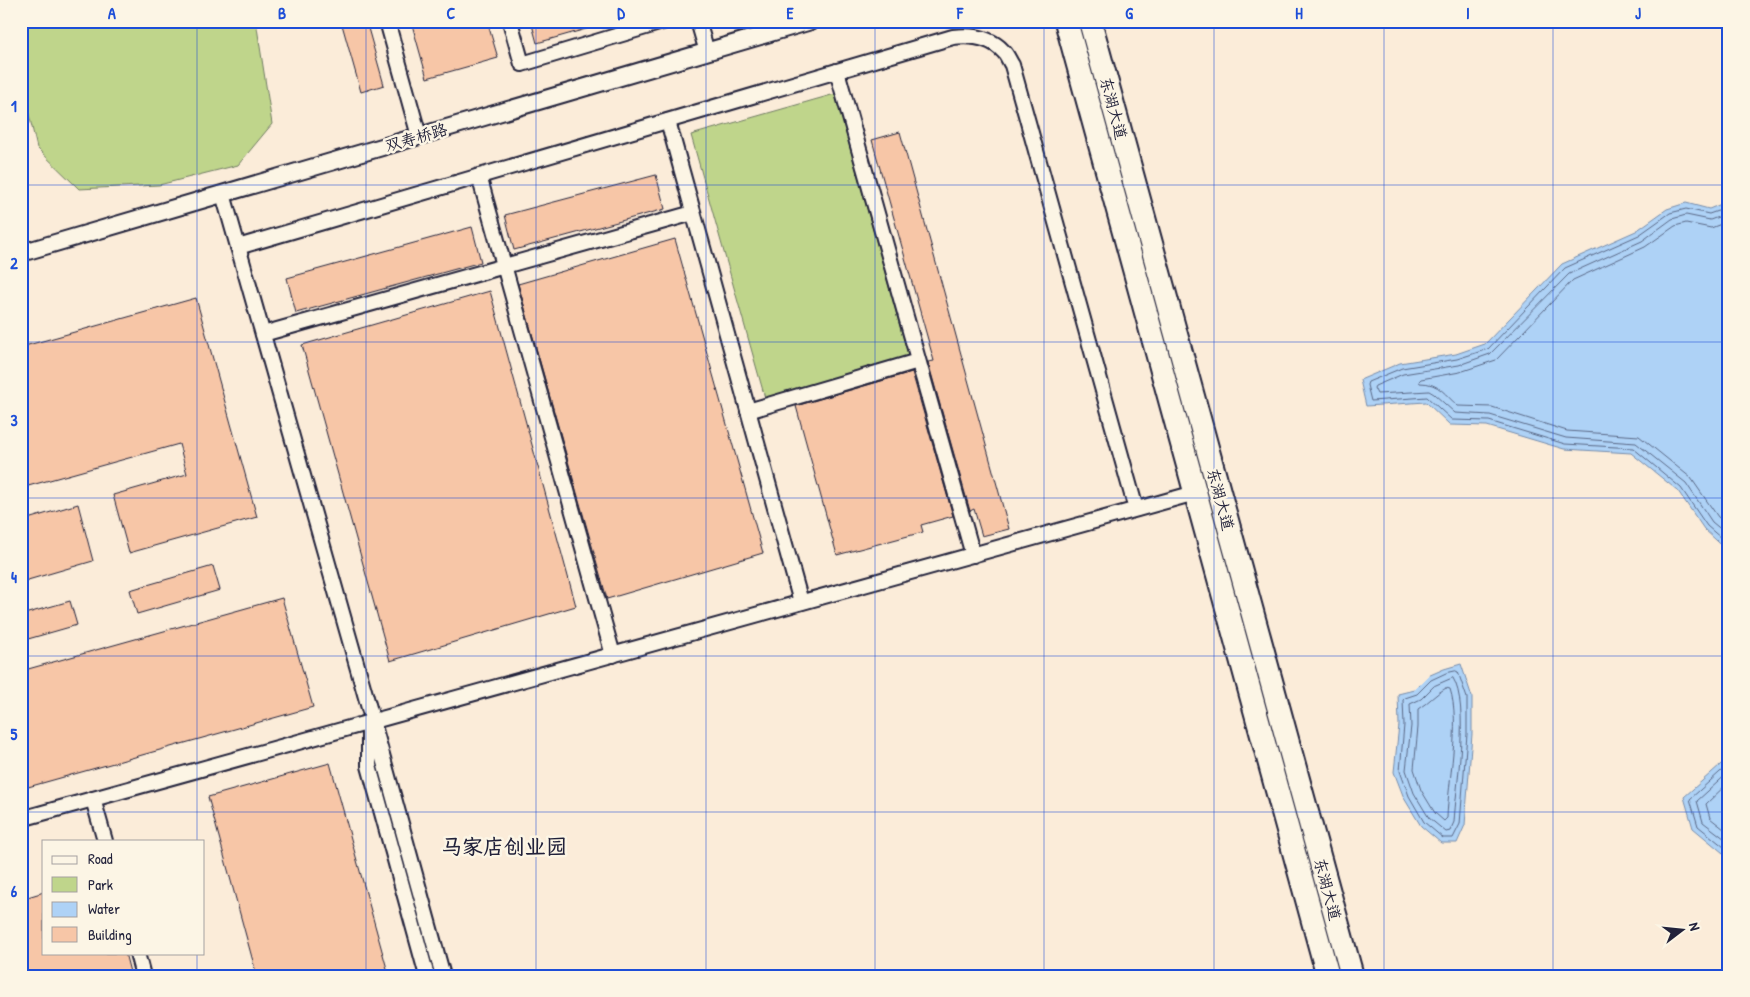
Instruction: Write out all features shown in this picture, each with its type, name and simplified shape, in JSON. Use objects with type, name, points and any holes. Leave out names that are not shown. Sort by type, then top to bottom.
[{"type":"highway","name":"东湖大道","points":[[1066,21],[1328,976]]},
{"type":"highway","name":"东湖大道","points":[[1090,21],[1352,976]]},
{"type":"street","points":[[387,21],[419,136]]},
{"type":"street","points":[[510,21],[522,64],[666,21]]},
{"type":"street","points":[[698,21],[707,52]]},
{"type":"street","name":"双寿桥路","points":[[21,253],[811,21]]},
{"type":"street","points":[[238,247],[953,37],[969,35],[989,40],[1004,51],[1012,65],[1136,509]]},
{"type":"street","points":[[837,71],[973,555]]},
{"type":"street","points":[[668,121],[801,602]]},
{"type":"street","points":[[479,176],[613,655]]},
{"type":"street","points":[[223,194],[443,976]]},
{"type":"street","points":[[263,334],[693,213]]},
{"type":"street","points":[[748,411],[918,361]]},
{"type":"street","points":[[21,819],[1195,493]]},
{"type":"street","points":[[371,722],[369,766],[427,976]]},
{"type":"street","points":[[94,799],[105,840]]},
{"type":"street","points":[[137,954],[143,976]]},
{"type":"green space","points":[[21,21],[256,21],[272,124],[238,165],[159,185],[79,189],[37,148],[21,81]]},
{"type":"green space","points":[[835,94],[909,358],[765,398],[691,135]]},
{"type":"water","points":[[1729,201],[1729,552],[1704,529],[1678,491],[1631,453],[1564,449],[1487,426],[1450,425],[1426,402],[1366,406],[1360,380],[1400,363],[1456,354],[1485,344],[1562,264],[1636,231],[1667,209],[1686,203],[1709,209]]},
{"type":"water","points":[[1461,664],[1472,697],[1472,734],[1465,825],[1457,843],[1441,843],[1421,826],[1404,798],[1394,772],[1399,725],[1398,694],[1414,690],[1428,676]]},
{"type":"water","points":[[1729,757],[1729,858],[1693,828],[1684,797]]},
{"type":"building","points":[[341,21],[366,21],[384,85],[361,92]]},
{"type":"building","points":[[411,21],[487,21],[498,58],[427,78]]},
{"type":"building","points":[[531,21],[599,21],[600,25],[537,43]]},
{"type":"building","points":[[900,132],[1009,529],[982,536],[974,509],[970,511],[928,362],[934,361],[872,140]]},
{"type":"building","points":[[656,175],[665,209],[514,250],[505,215]]},
{"type":"building","points":[[472,227],[481,262],[296,313],[287,278]]},
{"type":"building","points":[[675,239],[763,553],[607,599],[518,284]]},
{"type":"building","points":[[490,291],[576,606],[390,661],[302,345]]},
{"type":"building","points":[[196,298],[257,517],[129,553],[113,495],[187,474],[179,444],[21,488],[21,347]]},
{"type":"building","points":[[912,372],[953,516],[921,525],[923,532],[837,555],[796,406]]},
{"type":"building","points":[[78,504],[93,561],[21,582],[21,521]]},
{"type":"building","points":[[213,566],[220,590],[137,614],[130,590]]},
{"type":"building","points":[[282,598],[313,707],[21,789],[21,671]]},
{"type":"building","points":[[70,601],[77,625],[21,641],[21,615]]},
{"type":"building","points":[[330,763],[389,976],[257,976],[208,797]]},
{"type":"building","points":[[42,893],[42,954],[125,954],[131,976],[21,976],[21,899]]},
{"type":"district","name":"马家店创业园","points":[[504,847]]}]
